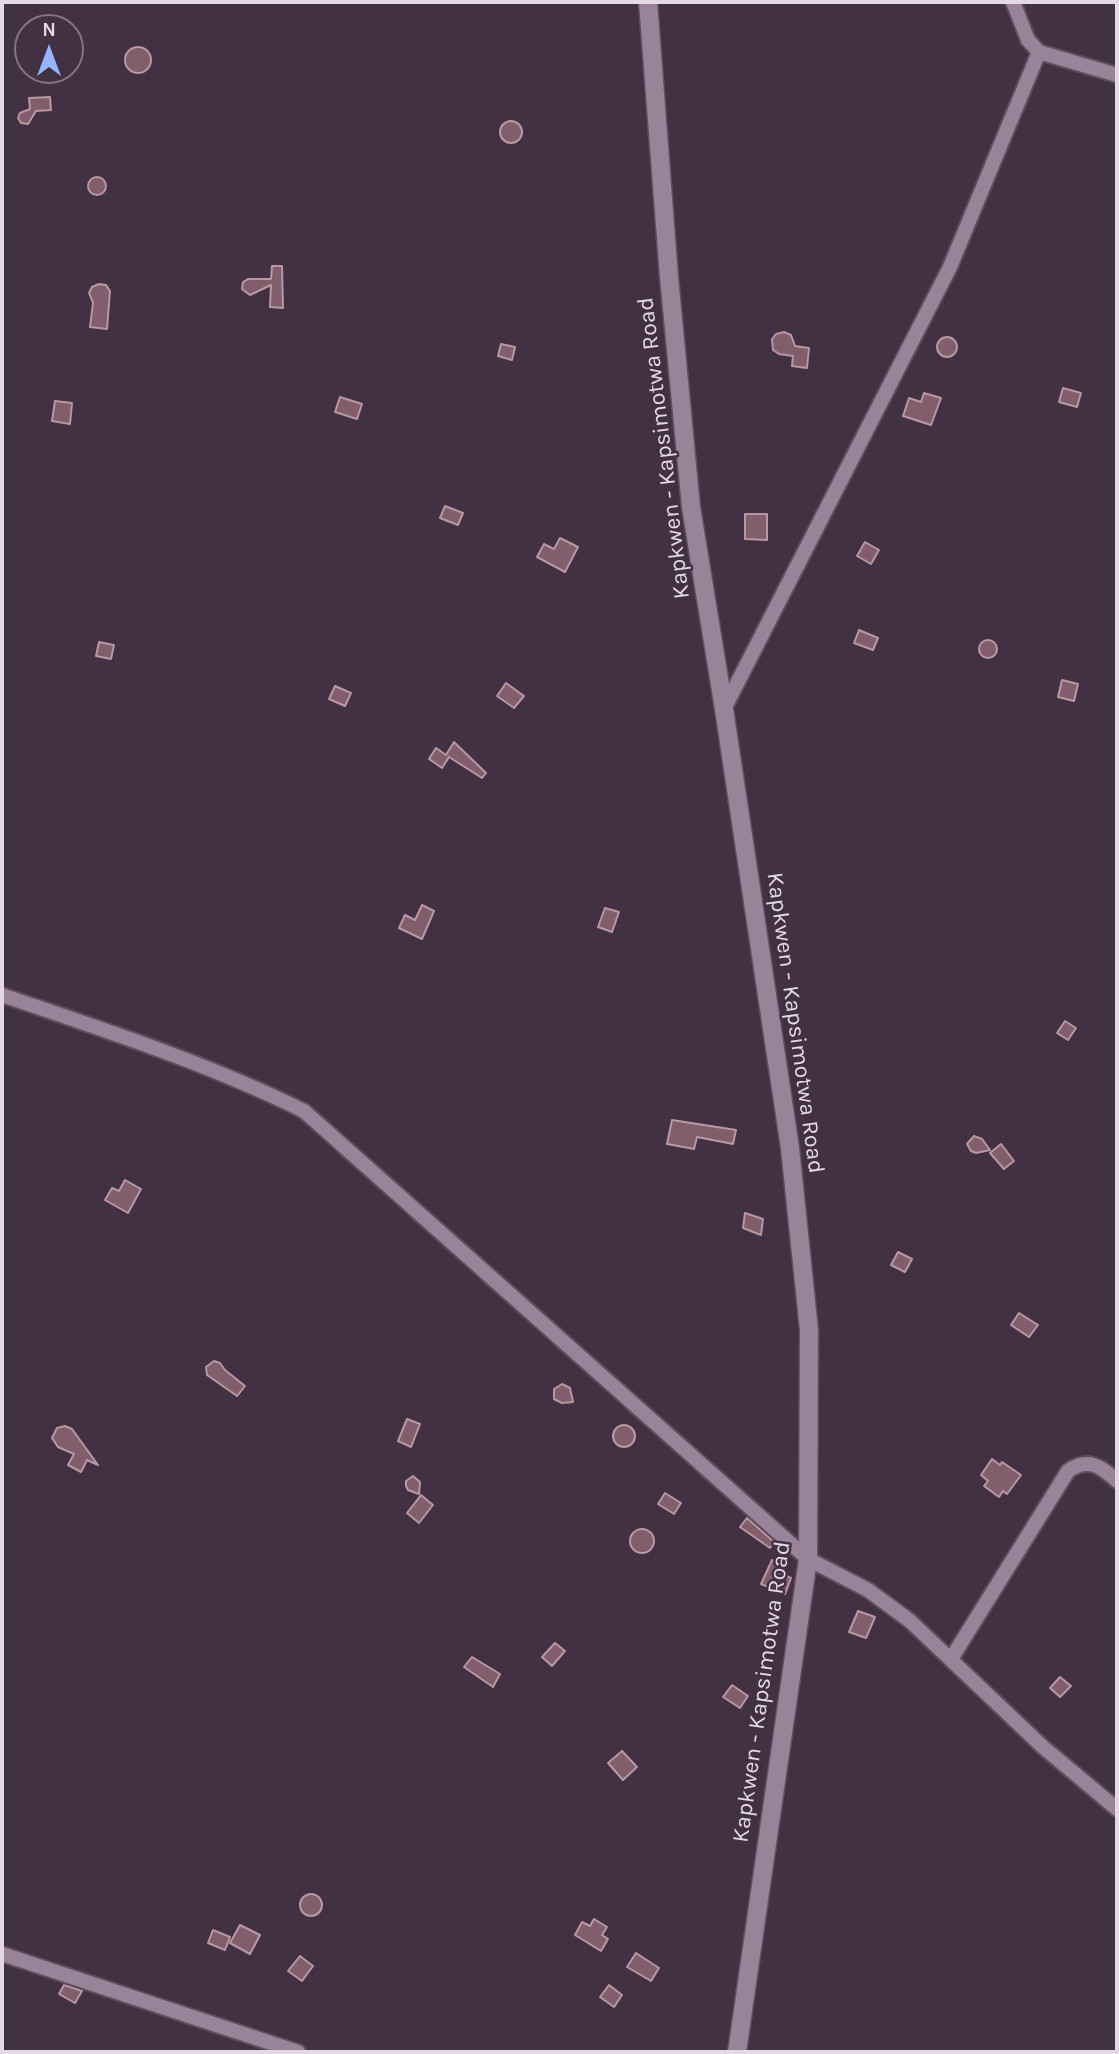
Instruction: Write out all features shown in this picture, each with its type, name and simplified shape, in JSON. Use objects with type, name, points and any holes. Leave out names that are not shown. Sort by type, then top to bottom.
[{"type":"street","name":"Kapkwen - Kapsimotwa Road","points":[[648,2],[669,277],[691,507],[790,1148],[809,1330],[808,1559],[737,2052]]},
{"type":"street","points":[[1013,2],[1028,40],[1038,52],[1117,75]]},
{"type":"street","points":[[724,709],[950,267],[1038,52]]},
{"type":"street","points":[[2,995],[244,1083],[304,1111],[808,1559],[868,1590],[910,1620],[1043,1747],[1117,1810]]},
{"type":"street","points":[[951,1659],[1068,1471],[1076,1465],[1095,1464],[1117,1481]]},
{"type":"street","points":[[2,1954],[298,2052]]},
{"type":"building","points":[[138,47],[147,51],[151,60],[147,69],[138,73],[129,69],[125,60],[129,51]]},
{"type":"building","points":[[50,97],[51,110],[36,111],[28,124],[21,123],[18,118],[20,113],[30,109],[29,98]]},
{"type":"building","points":[[511,121],[519,124],[522,132],[519,140],[511,143],[503,140],[500,132],[503,124]]},
{"type":"building","points":[[97,177],[103,180],[106,186],[103,192],[97,195],[91,192],[88,186],[91,180]]},
{"type":"building","points":[[272,266],[282,266],[283,308],[270,307],[271,285],[250,295],[242,289],[243,282],[248,279],[271,279]]},
{"type":"building","points":[[106,285],[110,291],[107,329],[90,327],[93,303],[89,293],[92,287]]},
{"type":"building","points":[[784,332],[791,335],[795,346],[809,348],[807,368],[792,366],[793,356],[779,354],[773,350],[772,339],[776,334]]},
{"type":"building","points":[[947,337],[954,340],[957,347],[954,354],[947,357],[940,354],[937,347],[940,340]]},
{"type":"building","points":[[501,344],[515,347],[512,360],[498,356]]},
{"type":"building","points":[[1063,388],[1081,393],[1077,407],[1059,402]]},
{"type":"building","points":[[924,393],[941,398],[931,425],[903,416],[909,398],[921,402]]},
{"type":"building","points":[[340,397],[362,404],[357,419],[335,412]]},
{"type":"building","points":[[55,401],[72,403],[70,424],[52,421]]},
{"type":"building","points":[[445,506],[463,513],[458,525],[440,518]]},
{"type":"building","points":[[745,514],[767,514],[767,540],[745,539]]},
{"type":"building","points":[[560,538],[578,547],[565,572],[537,557],[544,544],[554,549]]},
{"type":"building","points":[[865,542],[879,550],[871,564],[857,556]]},
{"type":"building","points":[[859,630],[878,638],[873,650],[854,643]]},
{"type":"building","points":[[988,640],[994,643],[997,649],[994,655],[988,658],[982,655],[979,649],[982,643]]},
{"type":"building","points":[[99,642],[114,645],[111,659],[96,656]]},
{"type":"building","points":[[1062,680],[1078,684],[1074,701],[1058,697]]},
{"type":"building","points":[[506,683],[524,696],[514,708],[497,696]]},
{"type":"building","points":[[335,686],[351,693],[345,706],[329,699]]},
{"type":"building","points":[[454,742],[486,773],[482,778],[449,757],[442,768],[429,759],[436,748],[446,755]]},
{"type":"building","points":[[422,905],[434,911],[422,939],[399,928],[405,915],[415,920]]},
{"type":"building","points":[[605,908],[619,912],[612,932],[598,927]]},
{"type":"building","points":[[1065,1021],[1076,1028],[1068,1040],[1057,1033]]},
{"type":"building","points":[[672,1120],[736,1130],[733,1144],[697,1137],[694,1149],[667,1144]]},
{"type":"building","points":[[974,1136],[982,1139],[990,1150],[976,1153],[971,1151],[967,1144]]},
{"type":"building","points":[[1001,1144],[1014,1161],[1004,1169],[990,1153]]},
{"type":"building","points":[[125,1180],[141,1189],[128,1213],[105,1200],[112,1188],[119,1191]]},
{"type":"building","points":[[745,1213],[763,1219],[761,1235],[743,1228]]},
{"type":"building","points":[[898,1252],[912,1259],[905,1272],[891,1265]]},
{"type":"building","points":[[1019,1313],[1038,1325],[1029,1337],[1011,1325]]},
{"type":"building","points":[[214,1361],[220,1363],[245,1386],[237,1396],[207,1375],[206,1367]]},
{"type":"building","points":[[562,1384],[570,1388],[573,1402],[562,1403],[554,1399],[554,1389]]},
{"type":"building","points":[[407,1419],[420,1424],[411,1447],[398,1441]]},
{"type":"building","points":[[624,1425],[632,1428],[635,1436],[632,1444],[624,1447],[616,1444],[613,1436],[616,1428]]},
{"type":"building","points":[[65,1426],[72,1429],[98,1465],[87,1460],[81,1472],[68,1465],[74,1454],[58,1447],[52,1438],[57,1428]]},
{"type":"building","points":[[992,1459],[1000,1465],[1002,1462],[1021,1475],[1007,1494],[1003,1491],[999,1497],[984,1486],[988,1481],[981,1475]]},
{"type":"building","points":[[413,1476],[420,1482],[419,1494],[408,1490],[406,1486],[406,1481]]},
{"type":"building","points":[[665,1493],[681,1503],[674,1514],[658,1504]]},
{"type":"building","points":[[421,1495],[433,1505],[419,1523],[407,1513]]},
{"type":"building","points":[[747,1518],[774,1542],[770,1548],[740,1527]]},
{"type":"building","points":[[642,1529],[651,1532],[654,1541],[651,1550],[642,1553],[633,1550],[630,1541],[633,1532]]},
{"type":"building","points":[[772,1560],[786,1566],[782,1574],[791,1578],[785,1594],[761,1584]]},
{"type":"building","points":[[858,1611],[875,1617],[866,1638],[849,1632]]},
{"type":"building","points":[[555,1643],[565,1651],[552,1666],[542,1657]]},
{"type":"building","points":[[472,1657],[500,1674],[493,1687],[464,1667]]},
{"type":"building","points":[[1060,1677],[1071,1686],[1060,1697],[1050,1688]]},
{"type":"building","points":[[732,1685],[748,1696],[740,1708],[723,1697]]},
{"type":"building","points":[[622,1751],[637,1767],[623,1780],[608,1763]]},
{"type":"building","points":[[307,1894],[315,1894],[322,1901],[322,1909],[315,1916],[307,1916],[300,1909],[300,1901]]},
{"type":"building","points":[[594,1919],[607,1927],[602,1935],[608,1939],[601,1951],[575,1935],[582,1922],[590,1926]]},
{"type":"building","points":[[240,1925],[260,1935],[250,1954],[230,1943]]},
{"type":"building","points":[[213,1930],[230,1937],[225,1950],[208,1943]]},
{"type":"building","points":[[636,1953],[659,1968],[651,1981],[627,1967]]},
{"type":"building","points":[[300,1956],[313,1966],[302,1981],[288,1971]]},
{"type":"building","points":[[64,1985],[82,1991],[75,2003],[59,1994]]},
{"type":"building","points":[[609,1985],[622,1995],[614,2007],[600,1997]]}]
